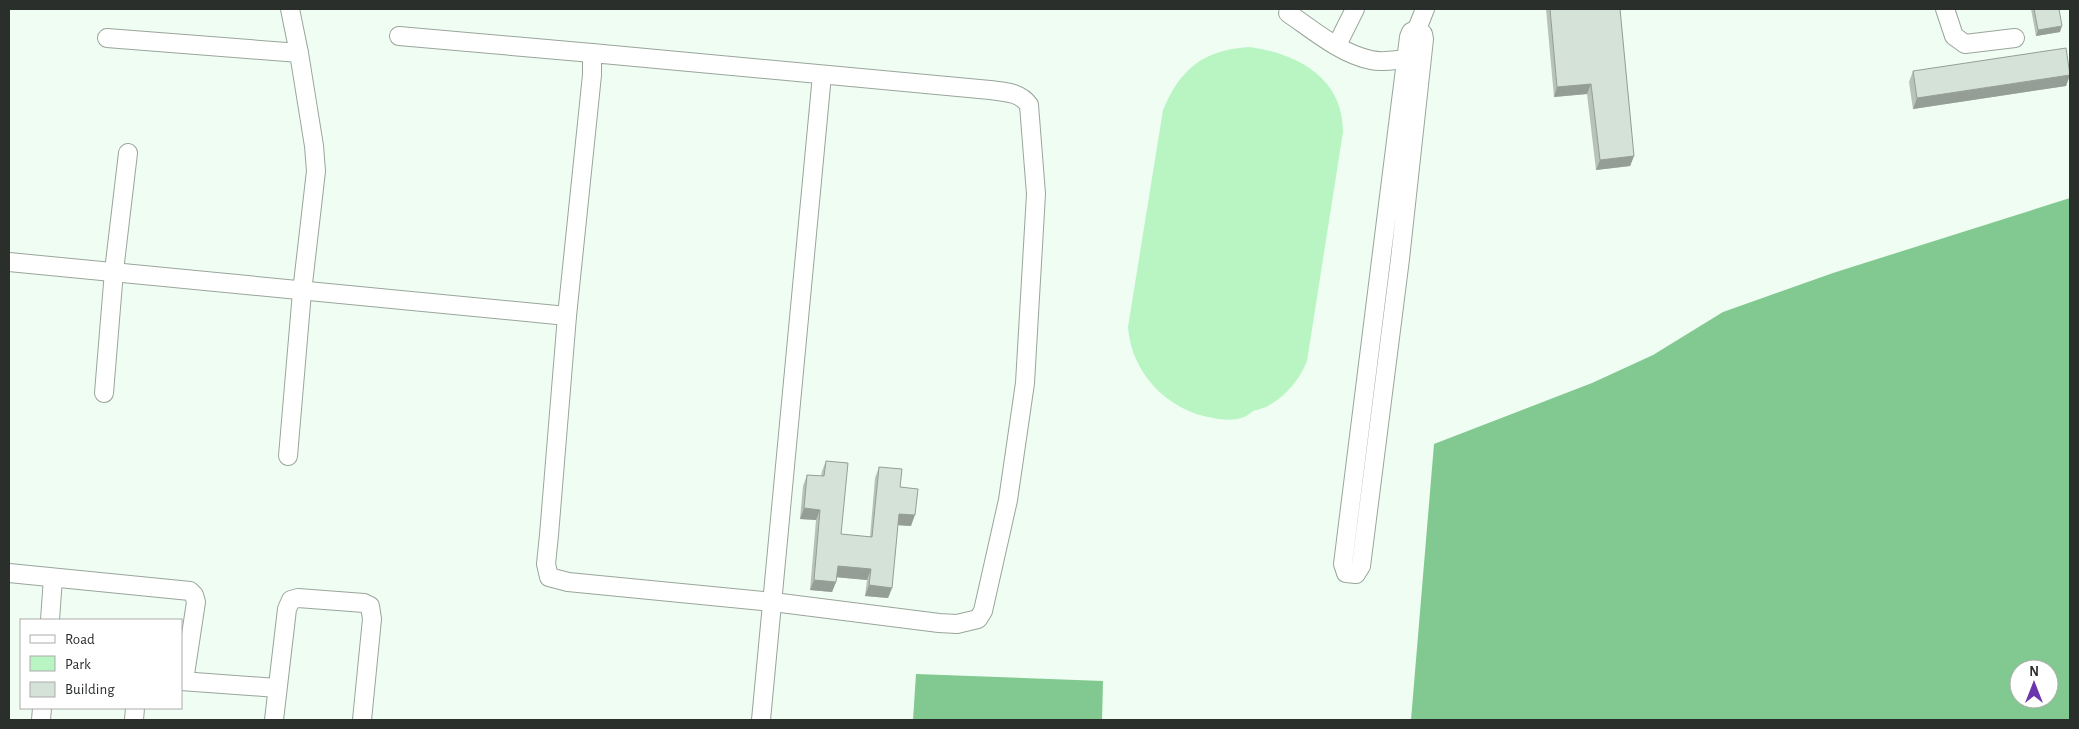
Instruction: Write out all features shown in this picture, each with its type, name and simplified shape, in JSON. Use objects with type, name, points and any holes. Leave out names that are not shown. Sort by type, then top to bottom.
[{"type":"street","points":[[288,456],[302,292],[316,171],[299,53],[290,9]]},
{"type":"street","points":[[1337,45],[1355,9]]},
{"type":"street","points":[[1417,29],[1423,34],[1424,39],[1400,259],[1361,566],[1356,574],[1351,575],[1346,573],[1343,564],[1406,59],[1411,32],[1417,29],[1425,9]]},
{"type":"street","points":[[1945,9],[1954,36],[1965,44],[2015,38]]},
{"type":"street","points":[[1288,13],[1351,54],[1373,61],[1406,59]]},
{"type":"street","points":[[399,36],[592,53],[1008,92],[1022,96],[1030,105],[1036,194],[1025,383],[1008,500],[983,611],[978,619],[957,624],[939,623],[773,602],[568,582],[549,577],[546,564],[567,316],[591,90],[592,53]]},
{"type":"street","points":[[107,38],[299,53]]},
{"type":"street","points":[[762,720],[822,75]]},
{"type":"street","points":[[104,393],[114,271],[128,153]]},
{"type":"street","points":[[1381,256],[1400,259]]},
{"type":"street","points":[[9,262],[114,271],[302,292],[567,316]]},
{"type":"street","points":[[9,574],[184,590],[192,593],[196,602],[183,681],[277,688]]},
{"type":"street","points":[[50,619],[53,578]]},
{"type":"street","points":[[274,720],[287,609],[291,600],[298,598],[364,603],[372,609],[362,720]]},
{"type":"green space","points":[[1250,47],[1267,50],[1300,62],[1314,72],[1326,83],[1335,96],[1341,113],[1343,132],[1307,361],[1293,385],[1283,396],[1244,417],[1224,420],[1197,414],[1181,407],[1155,387],[1144,374],[1136,360],[1128,327],[1163,110],[1178,83],[1186,72],[1196,64],[1219,52]]},
{"type":"green space","points":[[2070,198],[2070,720],[1411,720],[1434,444],[1592,383],[1653,355],[1723,312],[1833,273]]},
{"type":"green space","points":[[916,674],[1103,681],[1102,720],[913,720]]},
{"type":"building","points":[[1550,9],[1620,9],[1634,156],[1600,160],[1591,84],[1557,87]]},
{"type":"building","points":[[2034,9],[2059,9],[2062,26],[2038,30]]},
{"type":"building","points":[[2066,48],[2070,75],[1917,98],[1913,71]]},
{"type":"building","points":[[826,461],[848,463],[841,534],[872,537],[879,467],[902,469],[900,487],[918,489],[915,515],[899,514],[892,588],[869,585],[871,569],[838,566],[836,582],[814,580],[820,510],[804,508],[807,475],[824,476]]}]
